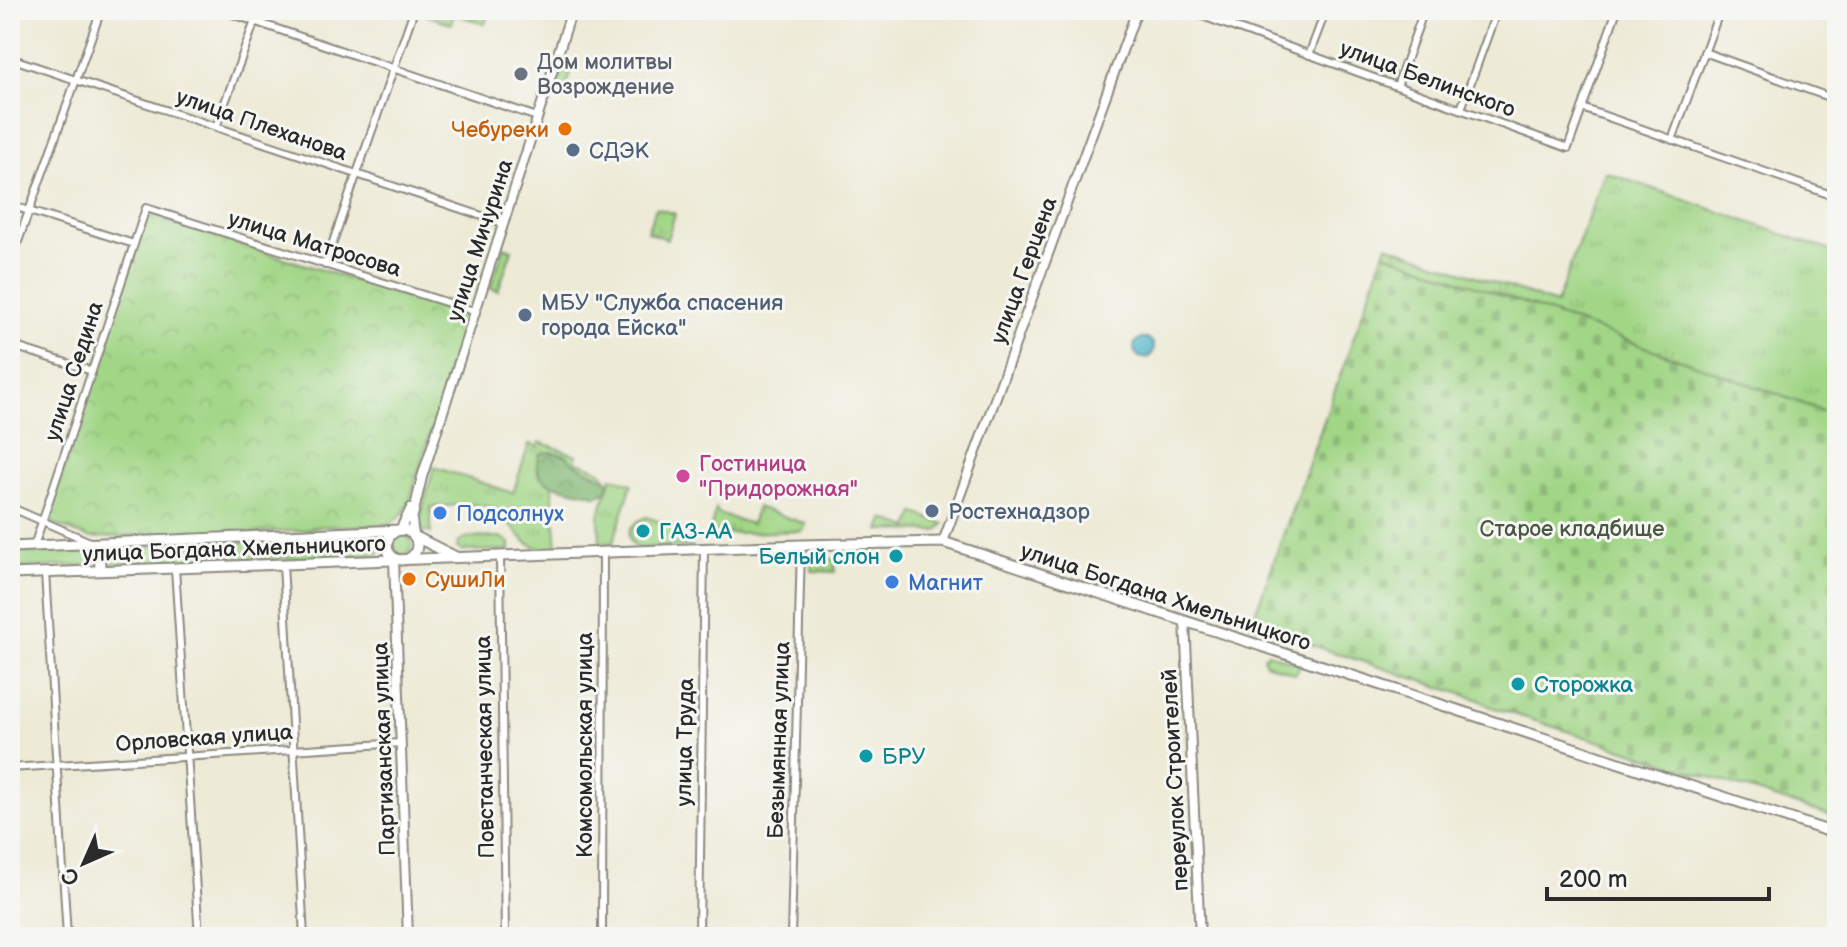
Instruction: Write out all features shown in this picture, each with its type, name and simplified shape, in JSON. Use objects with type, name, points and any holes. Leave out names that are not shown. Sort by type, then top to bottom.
[{"type":"main road","name":"улица Богдана Хмельницкого","points":[[10,547],[400,530]]},
{"type":"main road","points":[[400,530],[414,536],[416,550],[410,557],[398,560],[393,557],[387,546],[390,537],[400,530]]},
{"type":"main road","name":"улица Богдана Хмельницкого","points":[[414,536],[460,558]]},
{"type":"main road","name":"улица Богдана Хмельницкого","points":[[10,574],[943,542],[1837,834]]},
{"type":"main road","points":[[96,544],[100,570]]},
{"type":"street","points":[[10,264],[101,10]]},
{"type":"street","points":[[221,10],[537,117]]},
{"type":"street","points":[[216,127],[259,10]]},
{"type":"street","points":[[325,265],[414,10]]},
{"type":"street","name":"улица Мичурина","points":[[414,536],[412,520],[421,481],[572,10]]},
{"type":"street","name":"улица Герцена","points":[[943,542],[1137,10]]},
{"type":"street","name":"улица Белинского","points":[[1186,10],[1568,148],[1582,108]]},
{"type":"street","points":[[1231,26],[1236,10]]},
{"type":"street","points":[[1309,55],[1326,10]]},
{"type":"street","points":[[1397,86],[1424,10]]},
{"type":"street","points":[[1461,109],[1497,10]]},
{"type":"street","points":[[1617,10],[1582,108],[1837,197]]},
{"type":"street","points":[[1672,140],[1720,10]]},
{"type":"street","points":[[1824,10],[1837,15]]},
{"type":"street","points":[[1704,52],[1837,100]]},
{"type":"street","name":"улица Плеханова","points":[[10,58],[503,223]]},
{"type":"street","points":[[10,205],[134,244]]},
{"type":"street","name":"улица Матросова","points":[[146,208],[474,311]]},
{"type":"street","name":"улица Седина","points":[[34,546],[146,208]]},
{"type":"street","points":[[10,345],[92,371]]},
{"type":"street","name":"улица Мичурина","points":[[400,530],[421,481]]},
{"type":"street","points":[[10,507],[96,544]]},
{"type":"street","name":"Безымянная улица","points":[[791,937],[801,545]]},
{"type":"street","name":"улица Труда","points":[[699,937],[704,548]]},
{"type":"street","name":"Комсомольская улица","points":[[602,937],[603,553]]},
{"type":"street","name":"Повстанческая улица","points":[[500,557],[505,937]]},
{"type":"street","name":"Партизанская улица","points":[[398,560],[408,937]]},
{"type":"street","points":[[283,564],[304,937]]},
{"type":"street","points":[[175,568],[199,937]]},
{"type":"street","points":[[45,572],[67,937]]},
{"type":"street","name":"переулок Строителей","points":[[1185,621],[1200,937]]},
{"type":"street","name":"Орловская улица","points":[[10,768],[401,743]]},
{"type":"green space","points":[[418,10],[489,10],[485,24],[454,14],[451,24]]},
{"type":"green space","points":[[563,70],[571,73],[562,100],[553,97]]},
{"type":"green space","points":[[1605,172],[1837,253],[1837,416],[1384,253],[1387,245],[1556,304]]},
{"type":"green space","points":[[656,208],[675,214],[667,239],[647,232]]},
{"type":"green space","points":[[147,215],[467,316],[409,502],[402,515],[388,525],[90,538],[53,524],[49,513]]},
{"type":"green space","points":[[504,247],[512,250],[498,291],[490,288]]},
{"type":"green space","name":"Старое кладбище","points":[[1384,253],[1837,416],[1837,818],[1489,706],[1480,700],[1251,625]]},
{"type":"green space","points":[[539,442],[577,455],[575,461],[599,471],[608,482],[573,463],[565,455],[551,452],[540,454],[539,476],[552,485],[557,549],[532,545],[499,512],[483,505],[431,507],[431,533],[420,530],[419,521],[434,467],[513,493],[529,444],[538,447]]},
{"type":"green space","points":[[540,454],[566,455],[573,463],[607,480],[609,485],[606,492],[596,496],[554,486],[546,481],[540,475],[538,466]]},
{"type":"green space","points":[[612,477],[632,484],[613,543],[600,543],[599,515]]},
{"type":"green space","points":[[757,507],[806,524],[803,531],[709,534],[716,509],[719,514],[751,524]]},
{"type":"green space","points":[[915,513],[944,524],[937,531],[880,530],[884,519],[909,528]]},
{"type":"green space","points":[[646,517],[693,533],[691,546],[636,548],[630,538],[630,530]]},
{"type":"green space","points":[[402,535],[409,538],[412,545],[409,552],[402,555],[395,552],[392,545],[395,538]]},
{"type":"green space","points":[[375,536],[381,539],[383,547],[378,554],[371,556],[110,564],[104,557],[109,548]]},
{"type":"green space","points":[[501,537],[510,543],[510,550],[462,551],[457,548],[464,538]]},
{"type":"green space","points":[[91,549],[95,557],[92,565],[10,568],[10,552]]},
{"type":"green space","points":[[812,558],[835,559],[835,572],[812,571]]},
{"type":"green space","points":[[1268,653],[1298,663],[1299,669],[1295,674],[1265,663],[1264,657]]},
{"type":"water","points":[[1140,338],[1148,338],[1154,348],[1148,358],[1140,358],[1134,352],[1134,344]]},
{"type":"place","name":"Дом молитвы Возрождение","points":[[521,74]]},
{"type":"place","name":"Чебуреки","points":[[565,129]]},
{"type":"place","name":"СДЭК","points":[[573,150]]},
{"type":"place","name":"МБУ \"Служба спасения города Ейска\"","points":[[525,315]]},
{"type":"place","name":"Гостиница \"Придорожная\"","points":[[683,476]]},
{"type":"place","name":"Ростехнадзор","points":[[932,511]]},
{"type":"place","name":"Подсолнух","points":[[440,513]]},
{"type":"place","name":"ГАЗ-АА","points":[[643,531]]},
{"type":"place","name":"Белый слон","points":[[896,556]]},
{"type":"place","name":"СушиЛи","points":[[409,579]]},
{"type":"place","name":"Магнит","points":[[892,582]]},
{"type":"place","name":"Сторожка","points":[[1518,684]]},
{"type":"place","name":"БРУ","points":[[866,756]]}]
